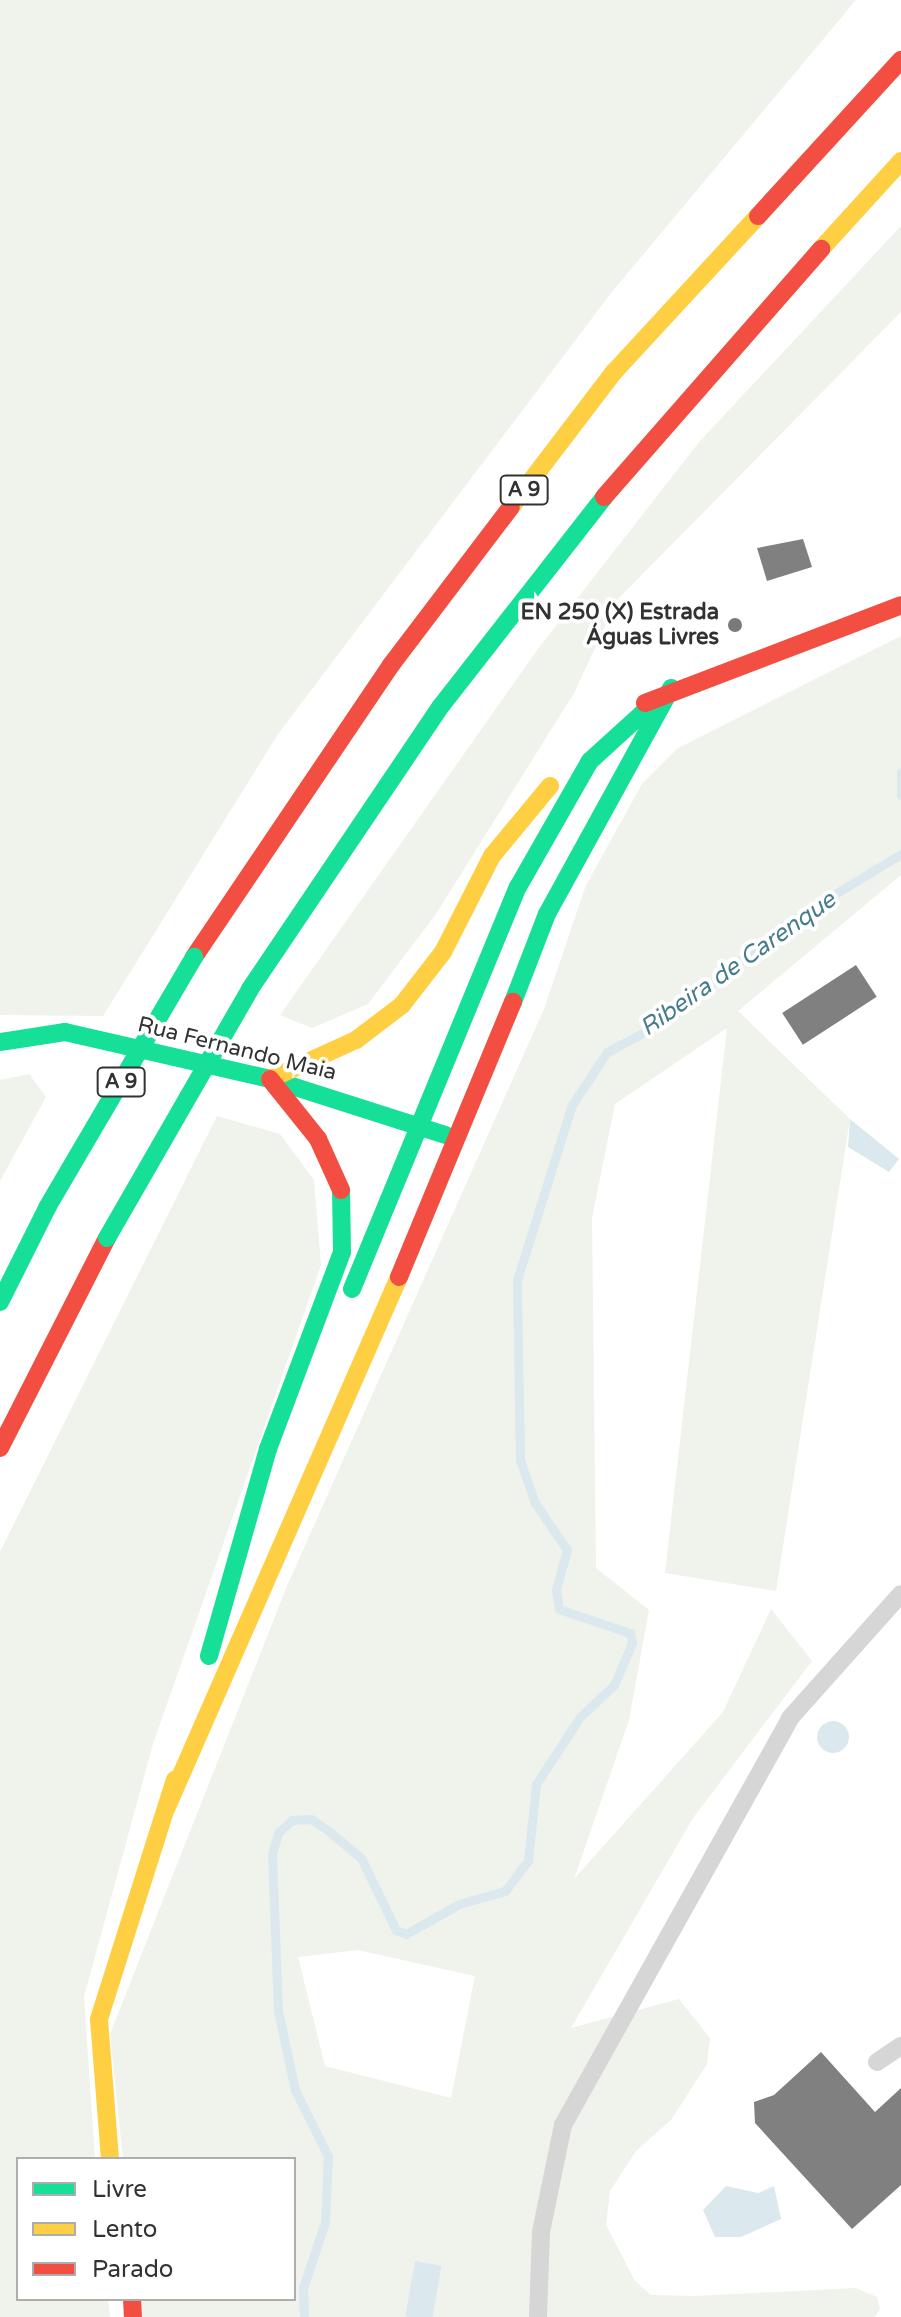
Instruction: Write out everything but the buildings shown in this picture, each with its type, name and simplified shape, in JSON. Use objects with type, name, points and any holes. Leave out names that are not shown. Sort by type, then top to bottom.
[{"type":"main road","name":"A 9","points":[[0,1302],[48,1206],[194,957],[391,665],[614,372],[901,60]]},
{"type":"main road","points":[[0,1448],[107,1238],[250,989],[441,706],[666,418],[901,161]]},
{"type":"main road","points":[[110,2157],[99,2019],[167,1807],[268,1449],[342,1252],[346,1200],[318,1139],[270,1079],[356,1040],[402,1005],[443,952],[492,856],[594,733],[671,688],[901,605]]},
{"type":"main road","points":[[218,1622],[419,1125],[559,807],[590,761],[671,688]]},
{"type":"main road","points":[[167,1807],[459,1140],[547,914],[671,688]]},
{"type":"main road","name":"Rua Fernando Maia","points":[[0,1042],[65,1032],[270,1079],[459,1140]]},
{"type":"lane","points":[[538,2317],[541,2232],[563,2125],[790,1718],[901,1594]]},
{"type":"lane","points":[[877,2062],[901,2046]]},
{"type":"shaded area","points":[[0,0],[856,0],[611,293],[278,734],[103,1016],[0,1015]]},
{"type":"shaded area","points":[[901,226],[901,312],[618,599],[574,693],[436,914],[368,1004],[312,1028],[280,1015],[540,646],[700,441]]},
{"type":"shaded area","points":[[901,636],[901,875],[738,1011],[850,1119],[776,1591],[665,1573],[727,1028],[615,1104],[592,1218],[596,1568],[649,1610],[629,1720],[574,1879],[723,1712],[771,1609],[812,1661],[693,1818],[571,2028],[679,1999],[710,2038],[707,2064],[671,2120],[636,2151],[610,2191],[606,2225],[635,2281],[651,2295],[695,2296],[856,2288],[877,2297],[880,2309],[875,2317],[138,2317],[136,2301],[296,2301],[296,2157],[123,2157],[110,2034],[287,1586],[544,1009],[586,885],[642,784],[678,748]],"holes":[[[358,1950],[475,1976],[451,2098],[325,2066],[298,1957]]]},
{"type":"shaded area","points":[[29,1074],[46,1097],[0,1181],[0,1080]]},
{"type":"shaded area","points":[[217,1116],[280,1134],[314,1180],[321,1265],[153,1744],[84,1997],[95,2157],[16,2157],[16,2301],[108,2301],[110,2317],[0,2317],[0,1552]]},
{"type":"shaded area","points":[[850,1119],[899,1159],[889,1172],[848,1147]]},
{"type":"shaded area","points":[[833,1721],[845,1725],[849,1737],[845,1749],[833,1753],[821,1749],[817,1737],[821,1725]]},
{"type":"shaded area","points":[[726,2186],[758,2193],[774,2186],[781,2219],[741,2237],[715,2237],[703,2210]]},
{"type":"shaded area","points":[[415,2261],[442,2266],[433,2317],[405,2316]]},
{"type":"waterway","name":"Ribeira de Carenque","points":[[901,772],[901,795]]},
{"type":"waterway","name":"Ribeira de Carenque","points":[[304,2317],[303,2288],[325,2222],[328,2156],[295,2090],[278,2011],[272,1854],[278,1833],[292,1820],[311,1819],[330,1832],[361,1858],[396,1930],[406,1934],[459,1904],[505,1891],[528,1861],[536,1784],[580,1717],[614,1685],[632,1643],[630,1633],[559,1609],[556,1589],[567,1550],[535,1503],[520,1460],[517,1280],[572,1105],[607,1052],[669,1019],[784,925],[901,854]]},
{"type":"traffic: fast","points":[[250,989],[441,706],[604,497]]},
{"type":"traffic: fast","points":[[513,1002],[547,914],[671,688]]},
{"type":"traffic: fast","points":[[352,1289],[518,887],[590,761],[645,711]]},
{"type":"traffic: fast","points":[[48,1206],[194,957]]},
{"type":"traffic: fast","points":[[107,1238],[250,989]]},
{"type":"traffic: fast","points":[[0,1042],[65,1032],[270,1079],[446,1135]]},
{"type":"traffic: fast","points":[[209,1656],[268,1449],[342,1252],[341,1190]]},
{"type":"traffic: fast","points":[[0,1302],[48,1206]]},
{"type":"traffic: slow","points":[[821,249],[901,161]]},
{"type":"traffic: slow","points":[[511,507],[614,372],[758,216]]},
{"type":"traffic: slow","points":[[270,1079],[356,1040],[402,1005],[443,952],[492,856],[550,786]]},
{"type":"traffic: slow","points":[[167,1807],[399,1277]]},
{"type":"traffic: slow","points":[[110,2157],[99,2019],[175,1780]]},
{"type":"traffic: jam","points":[[758,216],[901,60]]},
{"type":"traffic: jam","points":[[604,497],[821,249]]},
{"type":"traffic: jam","points":[[194,957],[391,665],[511,507]]},
{"type":"traffic: jam","points":[[645,703],[901,605]]},
{"type":"traffic: jam","points":[[399,1277],[513,1002]]},
{"type":"traffic: jam","points":[[270,1079],[318,1139],[341,1190]]},
{"type":"traffic: jam","points":[[0,1448],[107,1238]]},
{"type":"traffic: jam","points":[[132,2301],[133,2317]]},
{"type":"place","name":"EN 250 (X) Estrada Águas Livres","points":[[735,625]]}]
